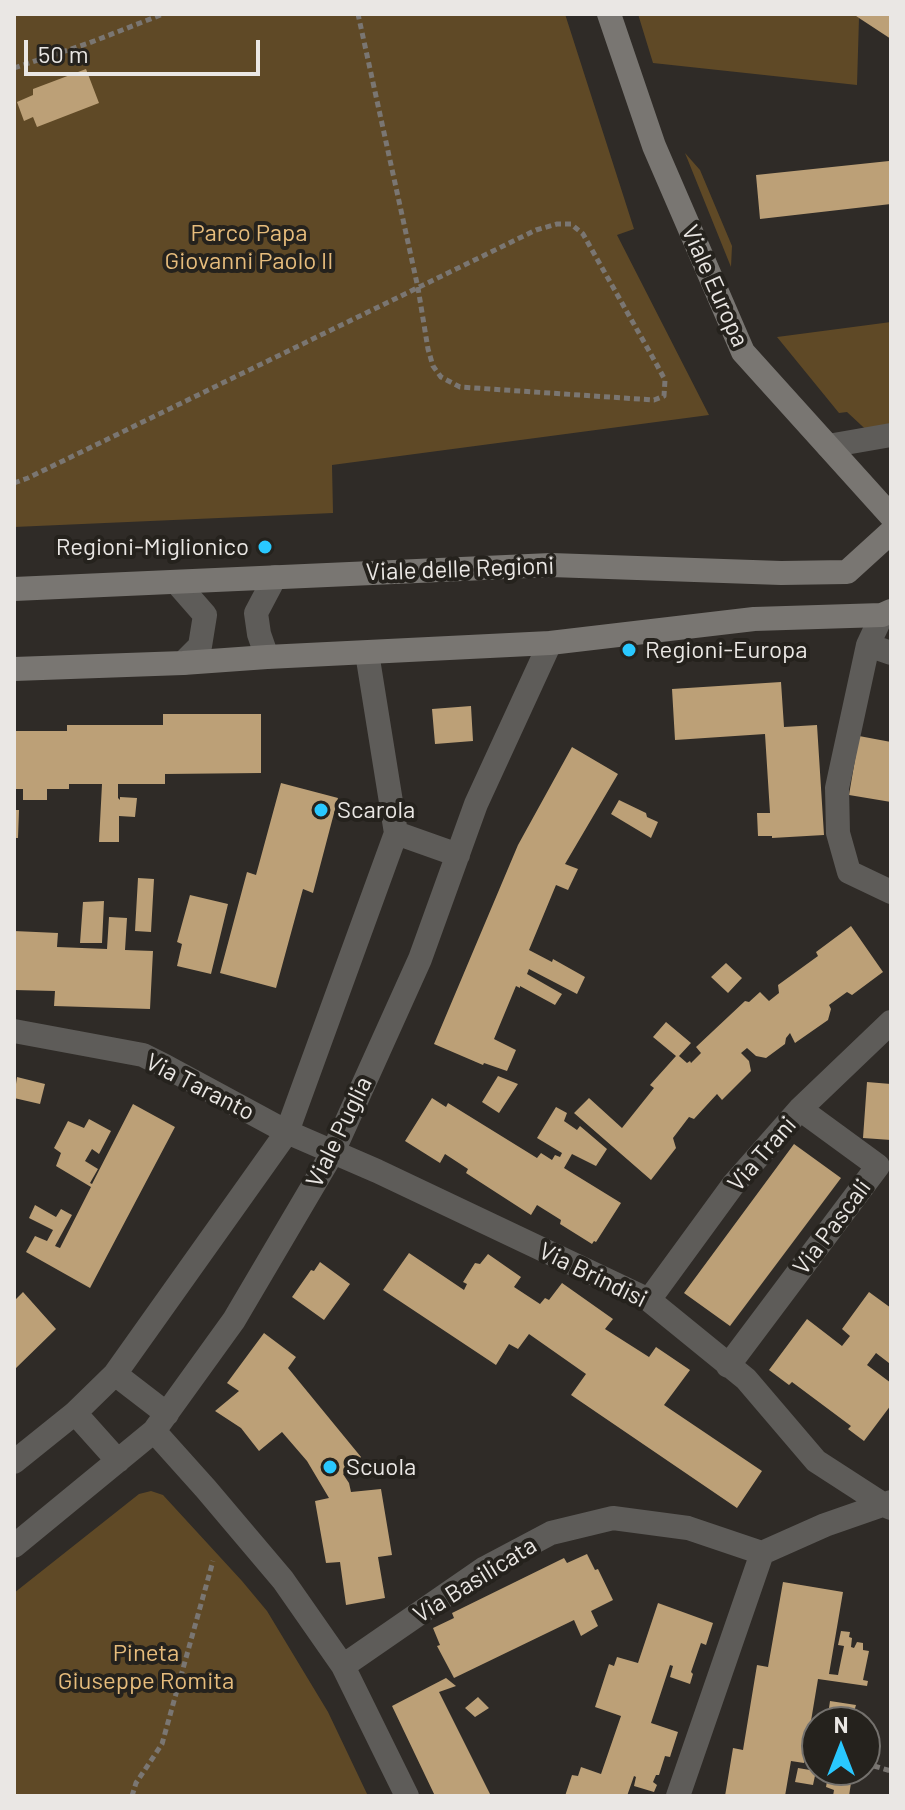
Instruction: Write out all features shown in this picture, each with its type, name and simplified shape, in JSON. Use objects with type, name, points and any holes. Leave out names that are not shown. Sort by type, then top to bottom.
[{"type":"street","name":"Viale Europa","points":[[609,14],[654,146],[743,352],[891,516]]},
{"type":"street","points":[[828,446],[891,435]]},
{"type":"street","name":"Viale delle Regioni","points":[[14,589],[551,565],[781,573],[847,572],[891,532]]},
{"type":"street","points":[[267,657],[256,613],[275,577]]},
{"type":"street","points":[[177,583],[205,615],[200,646],[183,663]]},
{"type":"street","points":[[14,669],[550,643],[754,619],[886,613],[880,649],[837,788],[838,833],[849,872],[891,892]]},
{"type":"street","name":"Viale Puglia","points":[[14,1546],[160,1423],[234,1320],[333,1152],[420,959],[476,804],[550,643]]},
{"type":"street","name":"Viale Puglia","points":[[14,1462],[75,1413],[115,1374],[287,1132],[396,833],[367,653]]},
{"type":"street","points":[[396,833],[458,855]]},
{"type":"street","name":"Via Trani","points":[[649,1300],[733,1185],[800,1109],[891,1022]]},
{"type":"street","name":"Via Taranto","points":[[14,1031],[143,1055],[287,1132],[333,1152]]},
{"type":"street","name":"Via Pascali","points":[[728,1366],[878,1166],[800,1109]]},
{"type":"street","name":"Via Brindisi","points":[[333,1152],[649,1300],[746,1379],[816,1461],[889,1505]]},
{"type":"street","points":[[115,1374],[160,1423],[206,1489],[283,1580],[343,1666],[407,1796]]},
{"type":"street","points":[[75,1413],[118,1461]]},
{"type":"street","points":[[678,1796],[762,1553],[825,1525],[889,1505]]},
{"type":"street","name":"Via Basilicata","points":[[343,1666],[485,1568],[551,1533],[613,1518],[688,1528],[762,1553]]},
{"type":"path","points":[[14,68],[163,14]]},
{"type":"path","points":[[14,483],[56,464],[418,288],[536,230],[557,224],[571,224],[583,234],[665,380],[664,396],[654,400],[460,387],[441,377],[433,366],[428,349],[418,288],[358,14]]},
{"type":"path","points":[[132,1796],[136,1783],[162,1744],[213,1561]]},
{"type":"green space","name":"Parco Papa Giovanni Paolo II","points":[[14,14],[565,14],[634,229],[617,235],[709,415],[332,465],[333,513],[14,527]]},
{"type":"green space","points":[[638,14],[853,14],[859,18],[857,85],[653,63]]},
{"type":"green space","points":[[685,153],[700,170],[732,246],[731,267]]},
{"type":"green space","points":[[891,322],[891,435],[875,438],[847,412],[839,413],[777,337]]},
{"type":"green space","name":"Pineta Giuseppe Romita","points":[[151,1491],[163,1495],[267,1611],[328,1712],[368,1796],[14,1796],[14,1593],[139,1494]]},
{"type":"building","points":[[853,14],[891,14],[891,39],[859,18]]},
{"type":"building","points":[[86,69],[99,103],[37,127],[33,117],[24,121],[17,102],[33,95],[33,89]]},
{"type":"building","points":[[889,161],[891,204],[760,219],[756,175]]},
{"type":"building","points":[[781,682],[784,727],[817,725],[824,835],[758,836],[757,813],[770,813],[765,734],[675,740],[672,689]]},
{"type":"building","points":[[471,706],[473,741],[435,744],[432,709]]},
{"type":"building","points":[[163,714],[261,714],[261,773],[165,774],[165,784],[118,784],[120,800],[120,797],[137,798],[135,817],[119,816],[119,842],[99,842],[102,784],[69,784],[69,789],[47,789],[47,800],[23,800],[23,789],[14,789],[14,731],[67,731],[67,725],[163,725]]},
{"type":"building","points":[[859,736],[891,742],[891,802],[849,795]]},
{"type":"building","points":[[572,747],[618,774],[565,864],[578,869],[568,890],[556,885],[529,950],[585,977],[577,994],[529,969],[527,974],[562,994],[555,1005],[516,986],[494,1039],[516,1050],[507,1071],[483,1065],[434,1044],[518,845]]},
{"type":"building","points":[[281,783],[338,798],[313,893],[303,889],[276,988],[220,973],[247,872],[256,875]]},
{"type":"building","points":[[619,800],[658,822],[651,838],[611,814]]},
{"type":"building","points":[[14,810],[19,810],[18,838],[14,838]]},
{"type":"building","points":[[138,878],[154,879],[151,932],[135,931]]},
{"type":"building","points":[[190,895],[228,904],[211,974],[177,966],[182,944],[177,942]]},
{"type":"building","points":[[104,901],[102,943],[80,943],[83,902]]},
{"type":"building","points":[[109,917],[127,918],[125,950],[153,951],[150,1009],[54,1006],[55,991],[14,990],[14,931],[58,933],[57,947],[107,949]]},
{"type":"building","points":[[851,926],[883,972],[852,995],[847,992],[829,1005],[828,1020],[795,1043],[790,1033],[785,1044],[766,1058],[756,1056],[747,1048],[741,1053],[749,1061],[751,1071],[722,1100],[717,1094],[694,1119],[689,1117],[673,1138],[676,1148],[651,1180],[574,1113],[589,1098],[622,1128],[654,1088],[650,1085],[676,1056],[653,1037],[666,1022],[691,1043],[679,1056],[691,1063],[701,1053],[696,1047],[745,1001],[749,1002],[760,992],[769,1001],[779,993],[778,985],[818,956],[816,952]]},
{"type":"building","points":[[726,963],[742,978],[728,993],[711,977]]},
{"type":"building","points":[[498,1076],[518,1084],[499,1113],[482,1102]]},
{"type":"building","points":[[17,1077],[45,1084],[40,1104],[14,1098]]},
{"type":"building","points":[[867,1082],[891,1084],[891,1140],[863,1138]]},
{"type":"building","points":[[432,1098],[446,1107],[448,1103],[537,1158],[541,1153],[552,1160],[562,1153],[537,1138],[556,1107],[567,1113],[564,1121],[577,1130],[580,1126],[607,1149],[596,1166],[572,1154],[564,1168],[621,1203],[596,1242],[592,1244],[560,1224],[561,1220],[537,1205],[531,1215],[466,1173],[468,1169],[445,1154],[440,1163],[405,1141]]},
{"type":"building","points":[[133,1104],[175,1127],[90,1288],[26,1252],[35,1236],[47,1241],[53,1230],[29,1218],[35,1205],[56,1217],[61,1209],[72,1215],[55,1246],[60,1248],[91,1187],[56,1166],[61,1153],[54,1148],[68,1121],[84,1128],[89,1119],[111,1131],[99,1154],[92,1149],[85,1161],[98,1169],[92,1184]]},
{"type":"building","points":[[794,1144],[841,1178],[730,1326],[684,1293]]},
{"type":"building","points":[[409,1253],[464,1290],[467,1284],[463,1282],[475,1263],[480,1264],[488,1254],[521,1277],[514,1287],[540,1304],[545,1298],[549,1300],[562,1283],[613,1319],[605,1329],[649,1357],[656,1347],[690,1370],[664,1405],[762,1471],[737,1508],[571,1395],[586,1374],[529,1334],[518,1349],[509,1344],[496,1365],[383,1290]]},
{"type":"building","points":[[320,1262],[350,1284],[324,1320],[292,1297]]},
{"type":"building","points":[[23,1292],[56,1329],[14,1370],[14,1301]]},
{"type":"building","points":[[869,1292],[891,1308],[891,1360],[889,1363],[876,1353],[867,1365],[891,1383],[891,1405],[864,1441],[848,1429],[851,1426],[792,1382],[789,1385],[769,1370],[807,1319],[842,1346],[850,1336],[842,1329]]},
{"type":"building","name":"Scuola","points":[[264,1333],[296,1357],[288,1368],[361,1457],[343,1474],[351,1492],[381,1489],[392,1555],[378,1557],[385,1598],[346,1605],[340,1562],[326,1563],[315,1501],[329,1498],[307,1461],[282,1432],[259,1451],[241,1428],[215,1411],[239,1391],[227,1383]]},
{"type":"building","points":[[587,1554],[613,1600],[591,1611],[598,1626],[581,1636],[574,1620],[454,1678],[437,1646],[440,1645],[433,1628],[454,1618],[452,1613],[564,1558],[567,1563]]},
{"type":"building","points":[[783,1582],[843,1592],[829,1674],[838,1675],[844,1646],[838,1645],[841,1631],[850,1632],[851,1647],[854,1648],[857,1642],[863,1643],[863,1650],[869,1651],[863,1680],[868,1681],[867,1686],[818,1679],[814,1706],[801,1706],[801,1763],[791,1761],[785,1796],[725,1796],[733,1748],[743,1750],[757,1665],[768,1667]]},
{"type":"building","points":[[658,1603],[713,1623],[706,1645],[701,1643],[690,1684],[670,1677],[673,1666],[670,1665],[651,1723],[678,1732],[670,1757],[665,1756],[659,1775],[653,1782],[657,1785],[654,1792],[634,1786],[634,1776],[627,1796],[565,1796],[572,1775],[578,1776],[581,1767],[601,1774],[621,1716],[595,1707],[609,1664],[614,1666],[617,1657],[638,1663]]},
{"type":"building","points":[[446,1678],[456,1686],[439,1692],[491,1796],[435,1796],[392,1706]]},
{"type":"building","points":[[478,1697],[489,1708],[475,1717],[465,1708]]},
{"type":"building","points":[[830,1701],[856,1705],[856,1706],[829,1706]]},
{"type":"building","points":[[798,1768],[801,1768],[801,1783],[795,1782]]},
{"type":"building","points":[[851,1786],[849,1796],[833,1796],[834,1790],[826,1787]]},
{"type":"place","name":"Regioni-Miglionico","points":[[265,547]]},
{"type":"place","name":"Regioni-Europa","points":[[629,650]]},
{"type":"place","name":"Scarola","points":[[321,810]]},
{"type":"place","name":"Scuola","points":[[330,1467]]}]
